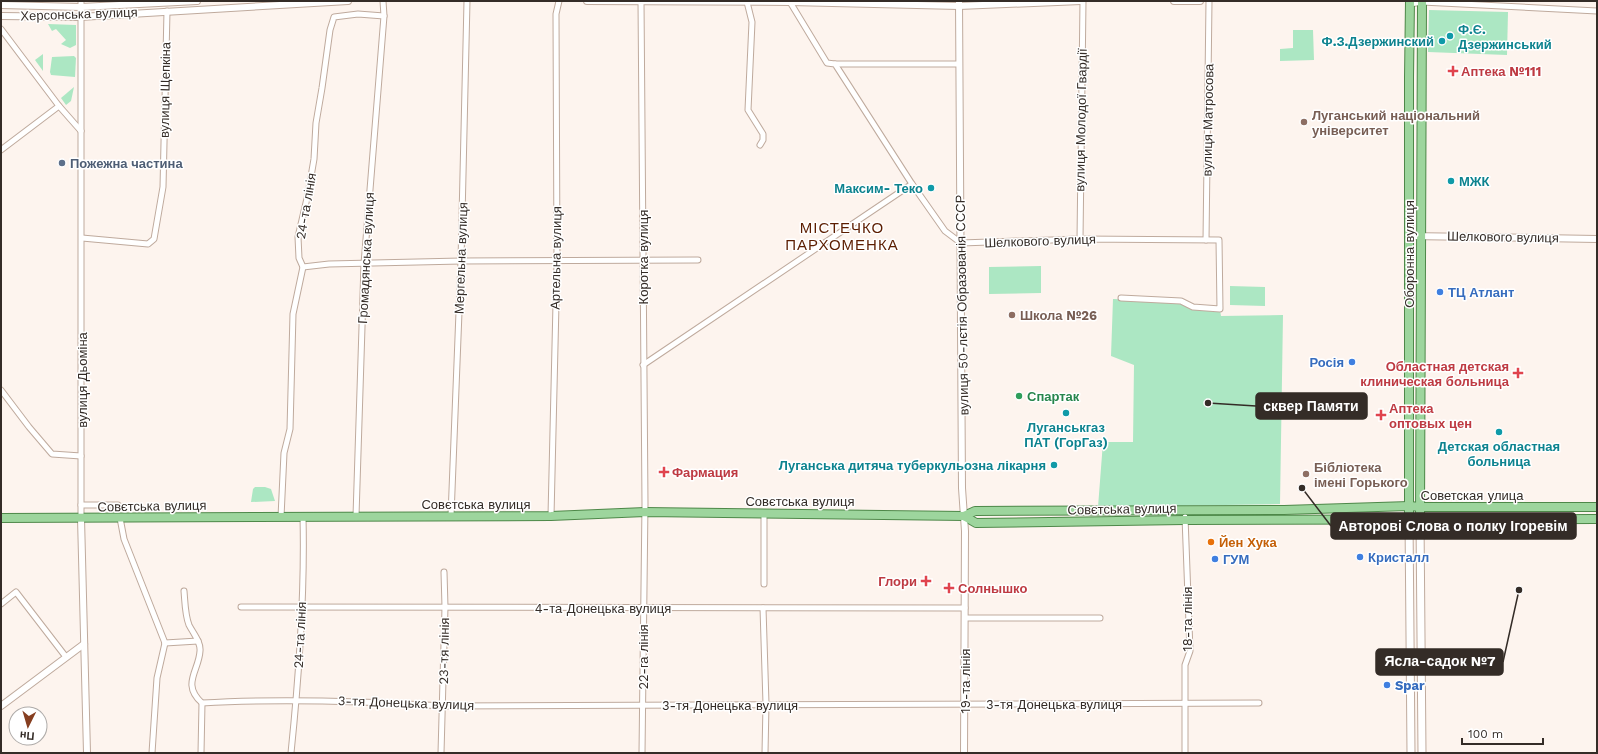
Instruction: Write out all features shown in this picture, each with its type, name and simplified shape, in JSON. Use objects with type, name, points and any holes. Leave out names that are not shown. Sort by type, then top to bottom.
[{"type":"main road","name":"Оборонна вулиця","points":[[1409,520],[1408,77],[1410,2]]},
{"type":"main road","name":"Оборонна вулиця","points":[[1420,520],[1422,2]]},
{"type":"main road","name":"Советская улица","points":[[964,516],[974,511],[1185,509],[1284,510],[1409,506],[1597,507]]},
{"type":"main road","name":"Совєтська вулиця","points":[[1,518],[551,516],[645,512],[964,516],[976,523],[1185,520],[1597,519]]},
{"type":"main road","points":[[1409,520],[1411,753]]},
{"type":"main road","points":[[1420,520],[1422,753]]},
{"type":"street","name":"Херсонська вулиця","points":[[1,5],[197,1]]},
{"type":"street","name":"Херсонська вулиця","points":[[1,16],[80,17],[348,1]]},
{"type":"street","name":"Громадянська вулиця","points":[[356,516],[364,264],[384,16],[382,1]]},
{"type":"street","name":"Мергельна вулиця","points":[[451,516],[461,260],[467,1]]},
{"type":"street","name":"Артельна вулиця","points":[[551,516],[556,261],[556,14],[559,1]]},
{"type":"street","points":[[587,1],[959,4],[1082,1]]},
{"type":"street","name":"Коротка вулиця","points":[[641,1],[645,512]]},
{"type":"street","name":"вулиця Молодої Гвардії","points":[[1080,239],[1082,1]]},
{"type":"street","points":[[1174,1],[1200,1]]},
{"type":"street","name":"вулиця Матросова","points":[[1206,240],[1209,1]]},
{"type":"street","points":[[747,2],[752,22],[748,110],[763,134],[763,140],[760,145]]},
{"type":"street","points":[[790,2],[827,63],[959,64]]},
{"type":"street","points":[[1410,2],[1436,2],[1597,11]]},
{"type":"street","name":"вулиця Дьоміна","points":[[81,4],[81,518],[87,753]]},
{"type":"street","name":"вулиця 50-лєтія Образованія СССР","points":[[959,4],[962,488],[964,516],[965,608]]},
{"type":"street","name":"вулиця Щепкіна","points":[[82,238],[148,244],[154,239],[163,187],[167,11]]},
{"type":"street","name":"24-та лінія","points":[[281,517],[284,453],[290,429],[293,314],[303,267],[299,258],[298,237],[314,159],[316,122],[330,30],[334,17],[358,14],[384,16]]},
{"type":"street","points":[[1,29],[59,106],[81,131]]},
{"type":"street","points":[[834,64],[945,232],[961,243]]},
{"type":"street","points":[[1,150],[59,106]]},
{"type":"street","points":[[643,365],[912,184]]},
{"type":"street","name":"Шелкового вулиця","points":[[1409,236],[1597,238]]},
{"type":"street","name":"Шелкового вулиця","points":[[961,243],[1080,239],[1219,240],[1220,309],[1194,307],[1181,301],[1121,298]]},
{"type":"street","points":[[303,267],[329,264],[461,260],[698,260]]},
{"type":"street","points":[[1,390],[52,454],[81,456]]},
{"type":"street","points":[[81,505],[118,505]]},
{"type":"street","name":"18-та лінія","points":[[1185,509],[1190,651],[1185,665],[1185,753]]},
{"type":"street","name":"22-га лінія","points":[[642,753],[645,512]]},
{"type":"street","points":[[764,513],[764,584]]},
{"type":"street","name":"24-та лінія","points":[[291,753],[302,606],[303,516]]},
{"type":"street","points":[[120,518],[124,539],[166,643],[157,678],[152,753]]},
{"type":"street","name":"23-тя лінія","points":[[441,753],[445,607],[444,572]]},
{"type":"street","points":[[184,591],[189,624],[198,642],[200,650],[192,678],[192,687],[202,703],[201,753]]},
{"type":"street","points":[[1,604],[16,592],[66,657]]},
{"type":"street","name":"4-та Донецька вулиця","points":[[241,606],[965,608]]},
{"type":"street","points":[[763,608],[766,704],[765,753]]},
{"type":"street","name":"19-та лінія","points":[[964,753],[965,608]]},
{"type":"street","points":[[965,618],[1100,618]]},
{"type":"street","points":[[166,643],[198,642]]},
{"type":"street","points":[[1,706],[84,644]]},
{"type":"street","name":"3-тя Донецька вулиця","points":[[202,703],[296,700],[443,706],[1259,703]]},
{"type":"green space","points":[[1429,10],[1508,12],[1507,55],[1428,52]]},
{"type":"green space","points":[[48,24],[76,25],[76,45],[70,48],[61,44],[66,40],[56,29],[52,31]]},
{"type":"green space","points":[[1293,30],[1313,30],[1314,60],[1280,61],[1280,49],[1293,48]]},
{"type":"green space","points":[[43,54],[43,71],[35,60]]},
{"type":"green space","points":[[74,56],[76,58],[75,77],[51,75],[52,57]]},
{"type":"green space","points":[[74,87],[71,101],[66,105],[61,98]]},
{"type":"green space","points":[[1041,266],[1041,293],[989,294],[989,267]]},
{"type":"green space","points":[[1230,286],[1265,287],[1265,306],[1230,305]]},
{"type":"green space","points":[[1113,299],[1165,301],[1220,310],[1221,316],[1283,315],[1280,504],[1098,507],[1103,442],[1133,442],[1134,365],[1111,356]]},
{"type":"green space","points":[[255,487],[265,487],[271,489],[275,501],[251,502],[253,489]]},
{"type":"place","name":"Ф.Є. Дзержинський","points":[[1450,36]]},
{"type":"place","name":"Ф.З.Дзержинский","points":[[1442,41]]},
{"type":"place","name":"Аптека №111","points":[[1453,71]]},
{"type":"place","name":"Луганський національний університет","points":[[1304,122]]},
{"type":"place","name":"Пожежна частина","points":[[62,163]]},
{"type":"place","name":"МЖК","points":[[1451,181]]},
{"type":"place","name":"Максим- Теко","points":[[931,188]]},
{"type":"place","name":"ТЦ Атлант","points":[[1440,292]]},
{"type":"place","name":"Школа №26","points":[[1012,315]]},
{"type":"place","name":"Росія","points":[[1352,362]]},
{"type":"place","name":"Областная детская клиническая больница","points":[[1518,373]]},
{"type":"place","name":"Спартак","points":[[1019,396]]},
{"type":"place","name":"сквер Памяти","points":[[1208,403]]},
{"type":"place","name":"Луганськгаз ПАТ (ГорГаз)","points":[[1066,413]]},
{"type":"place","name":"Аптека оптовых цен","points":[[1381,415]]},
{"type":"place","name":"Детская областная больница","points":[[1499,432]]},
{"type":"place","name":"Луганська дитяча туберкульозна лікарня","points":[[1054,465]]},
{"type":"place","name":"Фармация","points":[[664,472]]},
{"type":"place","name":"Бібліотека імені Горького","points":[[1306,474]]},
{"type":"place","name":"Авторові Слова о полку Ігоревім","points":[[1302,488]]},
{"type":"place","name":"Йен Хука","points":[[1211,542]]},
{"type":"place","name":"Кристалл","points":[[1360,557]]},
{"type":"place","name":"ГУМ","points":[[1215,559]]},
{"type":"place","name":"Глори","points":[[926,581]]},
{"type":"place","name":"Солнышко","points":[[949,588]]},
{"type":"place","name":"Ясла-садок №7","points":[[1519,590]]},
{"type":"place","name":"Spar","points":[[1387,685]]},
{"type":"district","name":"МІСТЕЧКО ПАРХОМЕНКА","points":[[842,236]]}]
